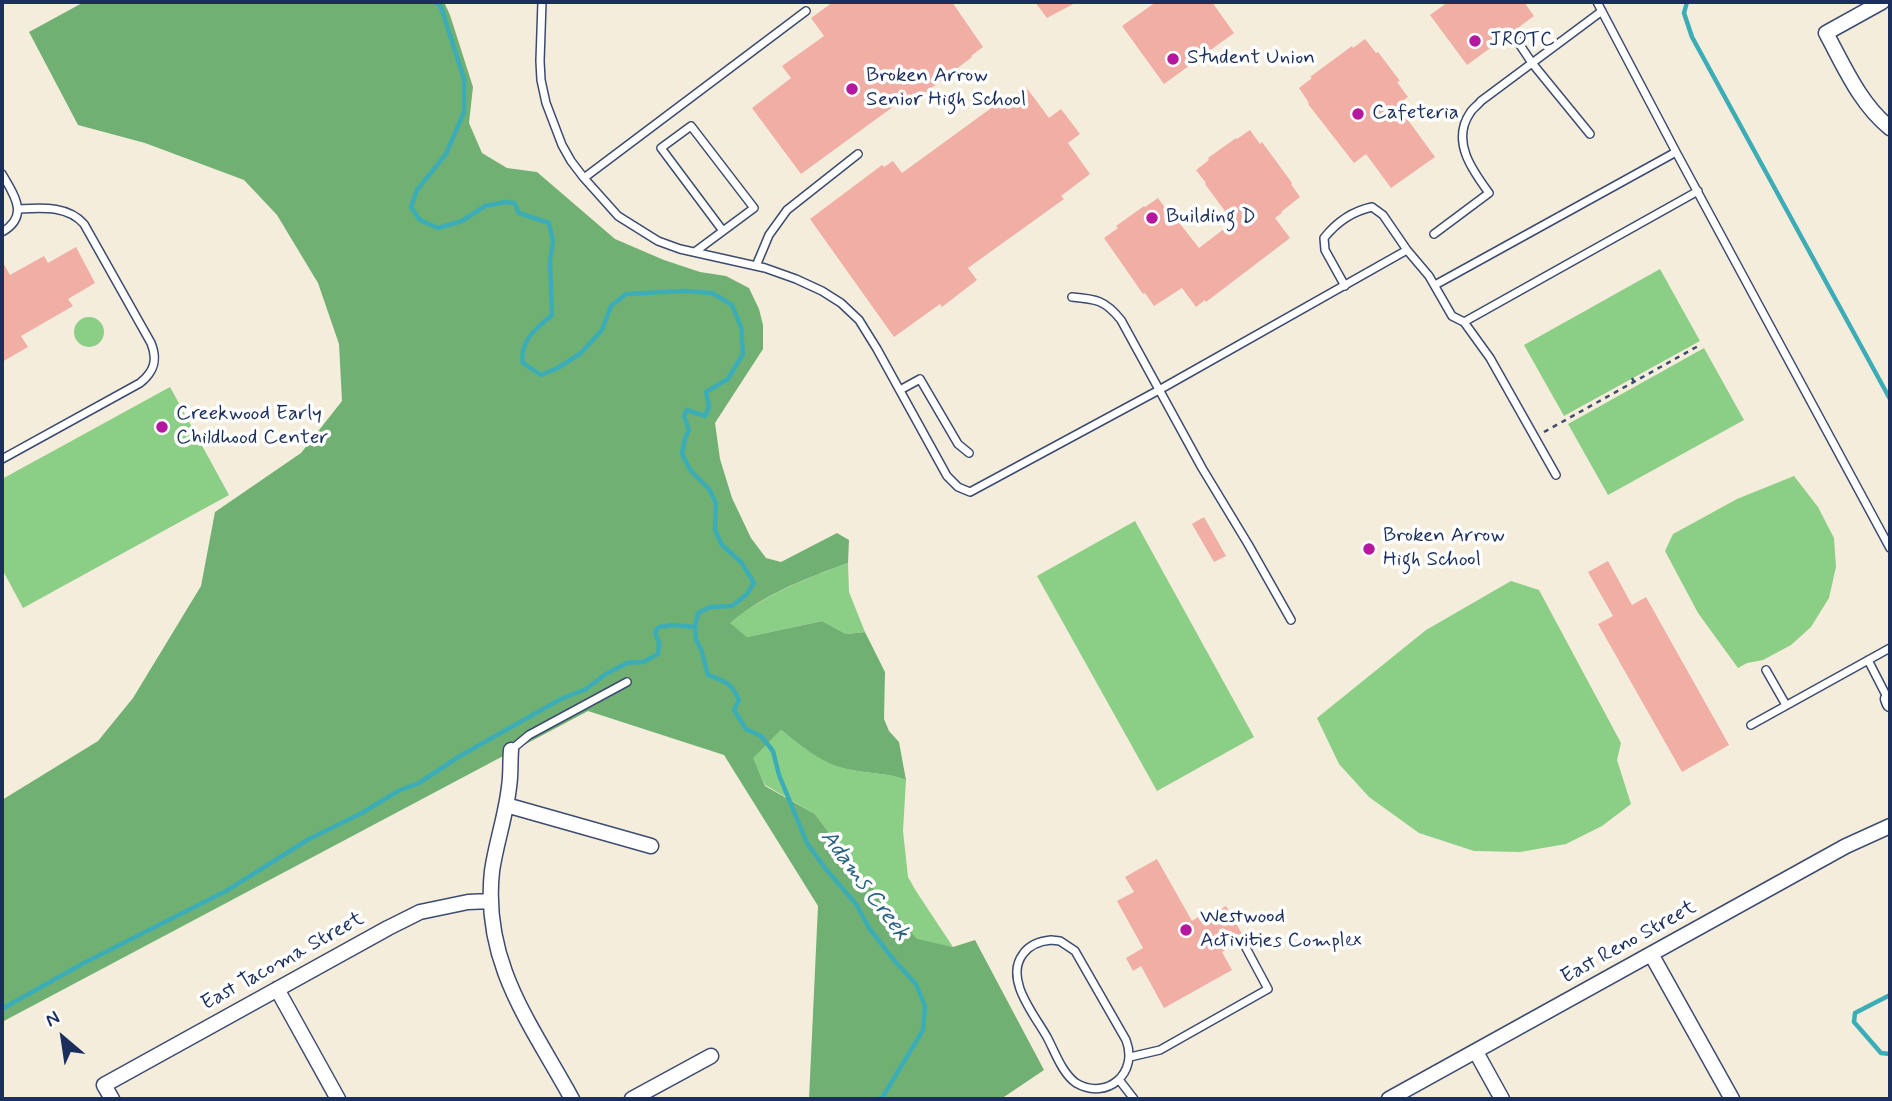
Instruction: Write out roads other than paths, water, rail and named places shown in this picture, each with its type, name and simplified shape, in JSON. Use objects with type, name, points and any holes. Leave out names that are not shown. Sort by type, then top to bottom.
[{"type":"street","points":[[1881,2],[1826,33],[1864,101],[1890,128]]},
{"type":"street","points":[[511,750],[510,785],[494,860],[491,901],[494,931],[506,980],[516,1002],[572,1099]]},
{"type":"street","points":[[506,805],[651,846]]},
{"type":"street","name":"East Reno Street","points":[[1389,1099],[1859,839],[1890,827]]},
{"type":"street","name":"East Tacoma Street","points":[[112,1099],[104,1085],[420,912],[468,902],[491,901]]},
{"type":"street","points":[[1651,954],[1732,1099]]},
{"type":"street","points":[[277,989],[338,1099]]},
{"type":"street","points":[[1476,1052],[1502,1099]]},
{"type":"street","points":[[632,1099],[711,1056]]},
{"type":"lane","points":[[542,2],[540,61],[544,91],[562,145],[584,178],[618,216],[658,241],[796,279],[841,303],[859,320],[947,476],[958,488],[970,492],[1159,390],[1407,250]]},
{"type":"lane","points":[[1597,2],[1890,548]]},
{"type":"lane","points":[[584,178],[806,11]]},
{"type":"lane","points":[[1434,234],[1489,193],[1474,172],[1464,151],[1462,131],[1470,113],[1481,101],[1602,11]]},
{"type":"lane","points":[[1516,39],[1532,63],[1590,134]]},
{"type":"lane","points":[[696,251],[723,231],[754,208],[691,126],[661,148],[723,231]]},
{"type":"lane","points":[[1435,285],[1676,152]]},
{"type":"lane","points":[[756,266],[769,235],[788,210],[858,154]]},
{"type":"lane","points":[[2,174],[14,194],[18,209],[11,227],[2,232]]},
{"type":"lane","points":[[1464,322],[1698,191]]},
{"type":"lane","points":[[1345,286],[1325,250],[1324,238],[1331,229],[1358,210],[1372,207],[1382,215],[1435,285],[1452,316],[1464,322],[1490,358],[1556,475]]},
{"type":"lane","points":[[2,459],[140,383],[152,371],[155,363],[155,353],[150,343],[79,218],[63,210],[18,209]]},
{"type":"lane","points":[[1072,297],[1096,299],[1111,308],[1121,320],[1202,468],[1291,620]]},
{"type":"lane","points":[[900,390],[920,379],[958,444],[969,453]]},
{"type":"lane","points":[[1751,725],[1890,648]]},
{"type":"lane","points":[[1868,660],[1889,701]]},
{"type":"lane","points":[[1766,670],[1786,705]]},
{"type":"lane","points":[[511,750],[529,735],[627,682]]},
{"type":"lane","points":[[1060,941],[1075,951],[1126,1040],[1130,1057],[1126,1074],[1120,1081],[1104,1089],[1095,1090],[1079,1085],[1066,1072],[1017,982],[1018,964],[1027,949],[1034,944],[1060,941]]},
{"type":"lane","points":[[1130,1057],[1160,1050],[1268,989],[1245,946]]},
{"type":"lane","points":[[1120,1081],[1134,1099]]},
{"type":"waterway","name":"Adams Creek","points":[[436,2],[441,7],[464,79],[464,112],[446,154],[417,190],[411,207],[420,220],[438,228],[462,221],[485,206],[505,202],[514,203],[519,213],[549,223],[553,241],[550,261],[552,315],[526,342],[522,355],[523,363],[541,375],[581,353],[602,330],[611,306],[626,294],[684,291],[712,293],[732,305],[741,327],[743,354],[728,379],[706,392],[709,407],[705,416],[687,410],[684,416],[689,430],[682,454],[691,471],[709,489],[716,503],[715,530],[722,545],[741,562],[754,583],[746,595],[732,606],[710,607],[698,613],[696,640],[708,675],[731,686],[739,700],[734,710],[746,729],[761,736],[773,751],[779,775],[807,843],[856,904],[869,928],[916,984],[925,1006],[923,1030],[882,1098],[878,1099]]},
{"type":"waterway","points":[[1687,2],[1684,13],[1692,37],[1890,399]]},
{"type":"waterway","points":[[2,1009],[82,964],[226,891],[309,839],[362,813],[398,791],[419,783],[460,756],[561,699],[586,689],[606,674],[627,663],[643,662],[658,654],[659,643],[655,632],[659,627],[695,627]]},
{"type":"waterway","points":[[1890,995],[1855,1013],[1854,1022],[1881,1053],[1890,1054]]},
{"type":"place","name":"JROTC","points":[[1475,41]]},
{"type":"place","name":"Student Union","points":[[1173,59]]},
{"type":"place","name":"Broken Arrow Senior High School","points":[[852,89]]},
{"type":"place","name":"Cafeteria","points":[[1358,114]]},
{"type":"place","name":"Building D","points":[[1152,218]]},
{"type":"place","name":"Creekwood Early Childhood Center","points":[[162,427]]},
{"type":"place","name":"Broken Arrow High School","points":[[1369,549]]},
{"type":"place","name":"Westwood Activities Complex","points":[[1186,930]]}]
